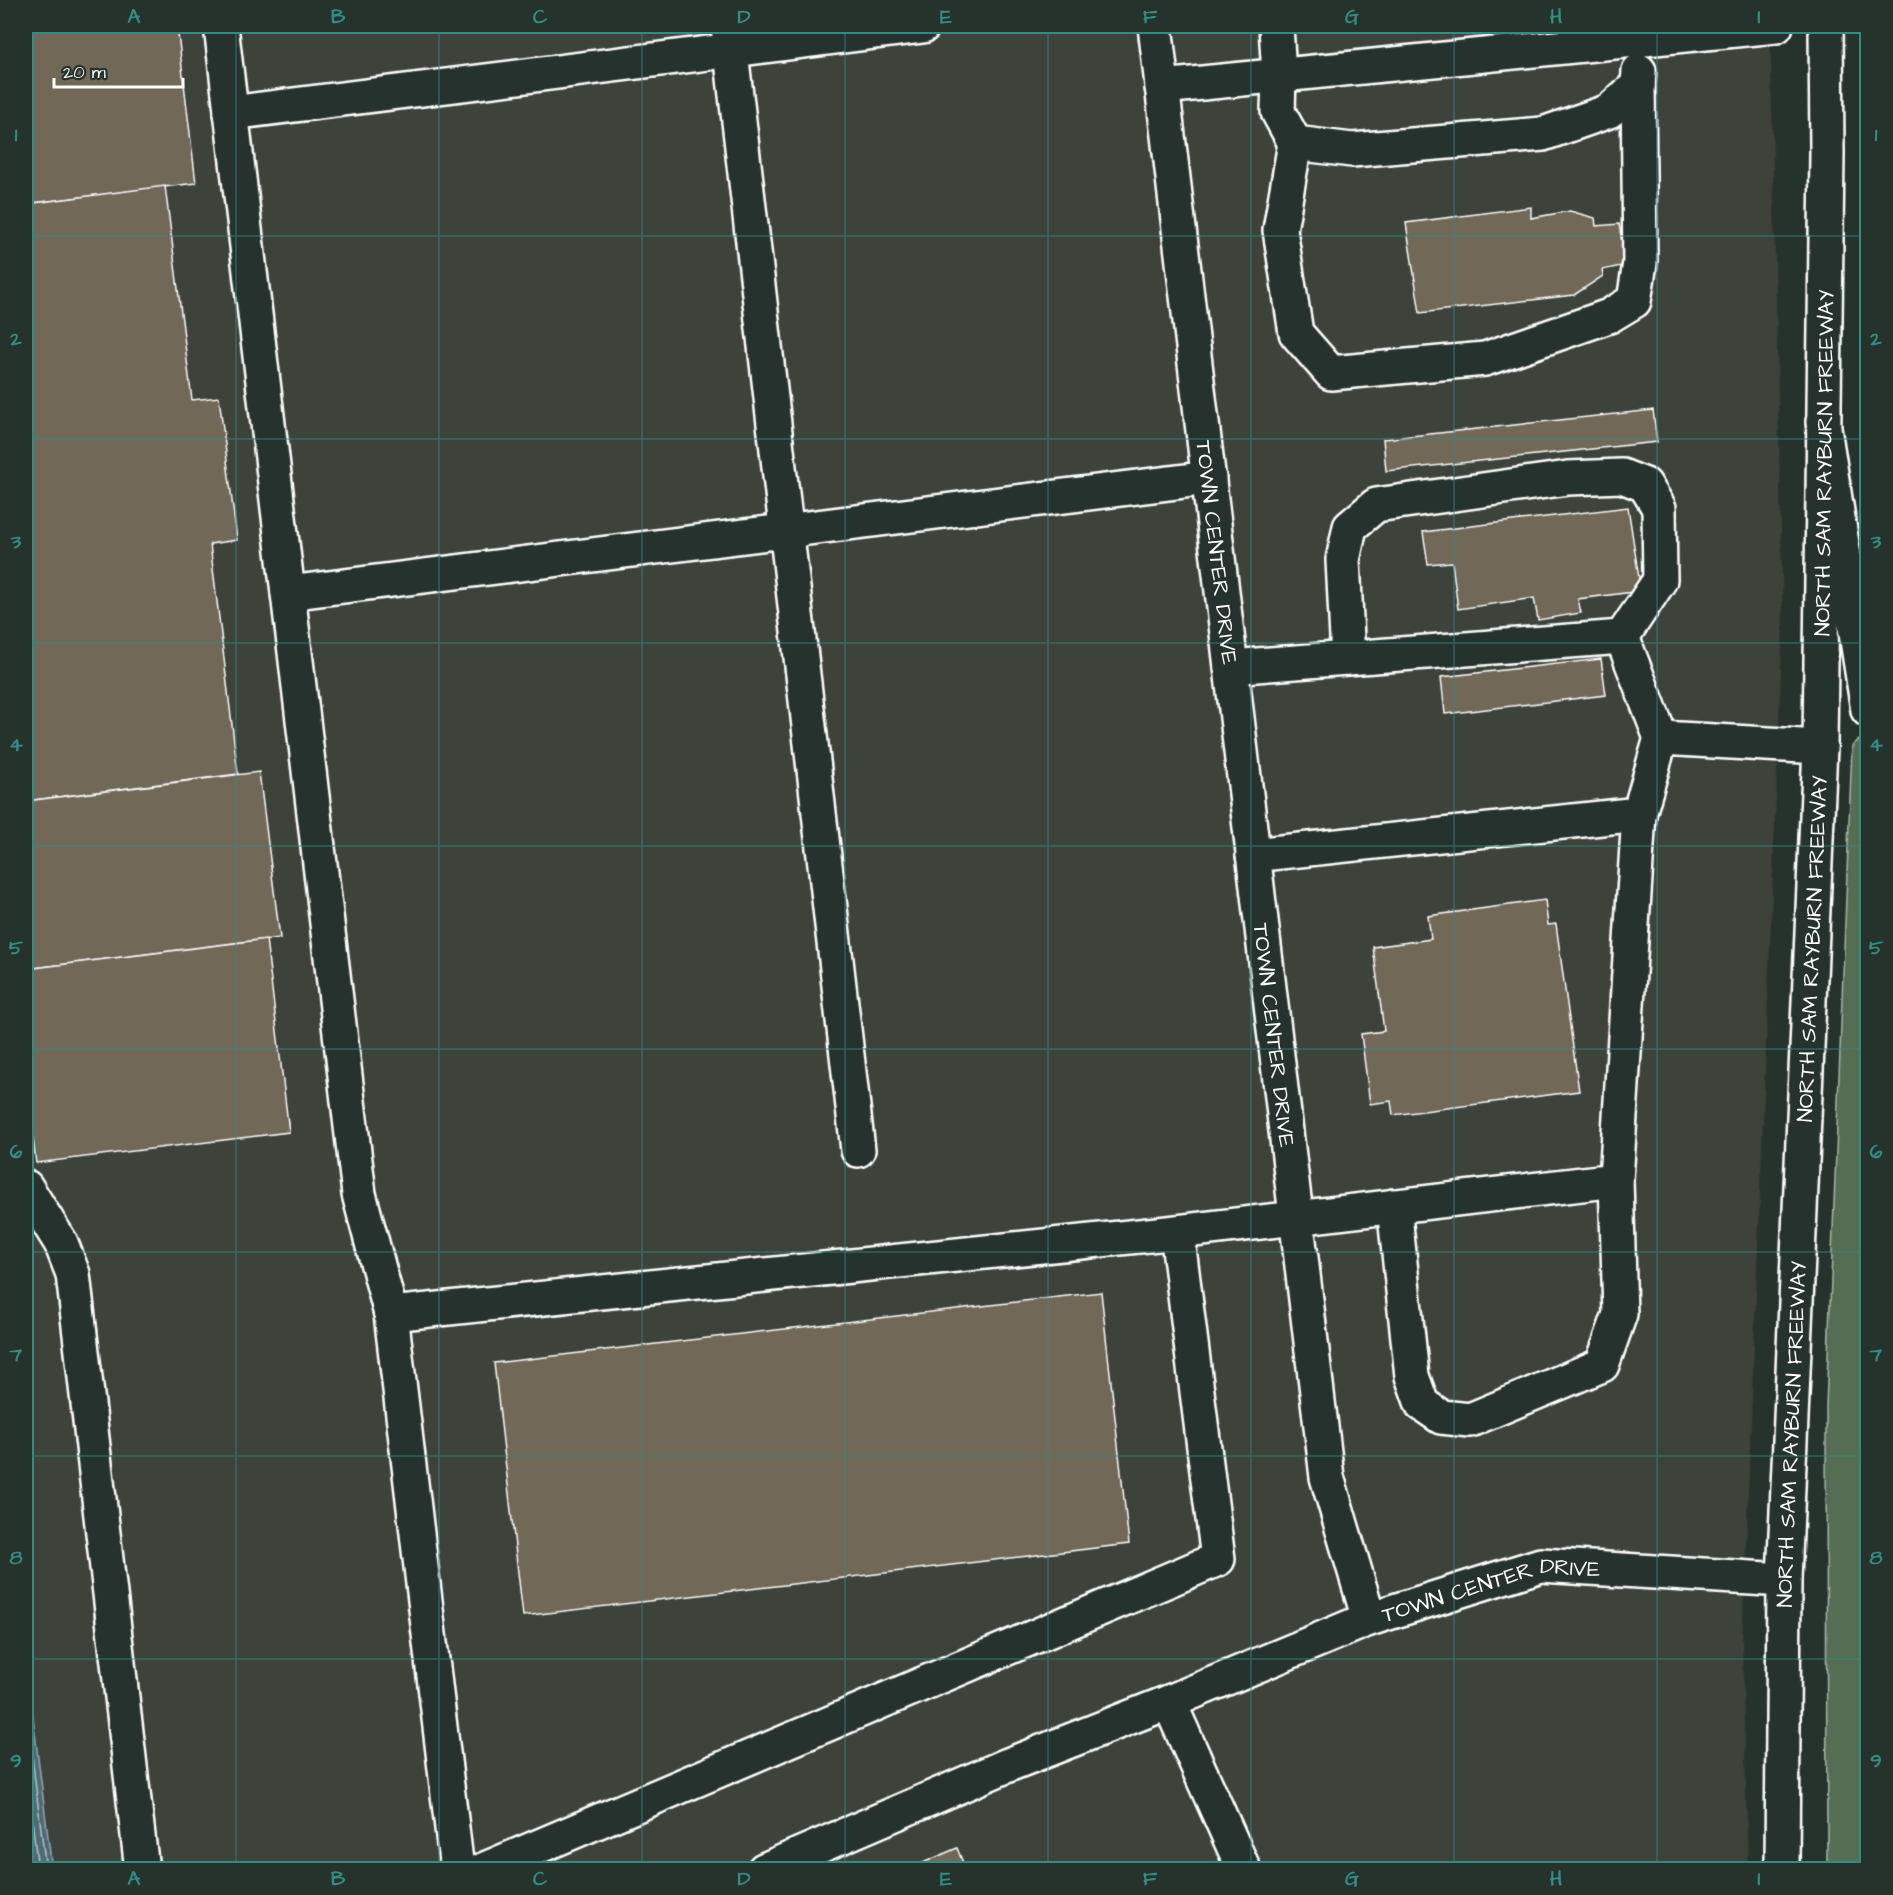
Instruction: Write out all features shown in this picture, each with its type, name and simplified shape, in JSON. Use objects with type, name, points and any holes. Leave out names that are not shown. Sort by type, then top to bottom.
[{"type":"main road","points":[[221,26],[359,1194],[391,1314],[457,1869]]},
{"type":"main road","points":[[231,113],[730,38],[923,26]]},
{"type":"main road","name":"TOWN CENTER DRIVE","points":[[1155,26],[1327,1477],[1369,1619],[1541,1565],[1784,1580]]},
{"type":"main road","points":[[1276,26],[1279,75],[1278,112],[1295,142],[1280,230],[1296,333],[1331,373],[1485,359],[1609,316],[1634,301],[1640,263],[1638,85],[1642,39]]},
{"type":"main road","points":[[1162,87],[1776,26]]},
{"type":"main road","name":"NORTH SAM RAYBURN FREEWAY","points":[[1782,1869],[1784,1580],[1820,747],[1827,153],[1826,26]]},
{"type":"main road","points":[[730,38],[858,1150]]},
{"type":"main road","points":[[1295,142],[1352,150],[1543,134],[1608,111],[1638,85]]},
{"type":"main road","points":[[1823,422],[1868,710]]},
{"type":"main road","points":[[1348,658],[1343,560],[1350,527],[1376,505],[1568,478],[1622,476],[1645,485],[1659,508],[1660,580],[1622,637]]},
{"type":"main road","points":[[288,593],[1209,478]]},
{"type":"main road","points":[[1231,667],[1622,637]]},
{"type":"main road","points":[[1394,1206],[1412,1376],[1422,1404],[1440,1417],[1470,1420],[1602,1365],[1620,1314],[1616,1180],[1639,814],[1661,738],[1622,637]]},
{"type":"main road","points":[[1661,738],[1820,747]]},
{"type":"main road","points":[[1253,855],[1639,814]]},
{"type":"main road","points":[[391,1314],[1177,1232],[1616,1180]]},
{"type":"main road","points":[[26,1187],[61,1243],[73,1274],[142,1869]]},
{"type":"main road","points":[[483,1869],[1218,1559],[1177,1232]]},
{"type":"main road","points":[[764,1869],[1008,1765],[1169,1702],[1369,1619]]},
{"type":"main road","points":[[1169,1702],[1244,1869]]},
{"type":"shaded area","points":[[26,26],[1770,26],[1783,621],[1742,1644],[1748,1869],[26,1870]]},
{"type":"green space","points":[[1859,740],[1867,744],[1868,748],[1868,1869],[1827,1870],[1826,1407],[1852,746]]},
{"type":"water","points":[[26,1661],[52,1869],[26,1869]]},
{"type":"building","points":[[26,26],[177,26],[196,183],[26,204]]},
{"type":"building","points":[[165,186],[192,400],[219,397],[237,540],[210,544],[238,774],[26,801],[26,204]]},
{"type":"building","points":[[1531,207],[1531,218],[1570,211],[1595,218],[1596,226],[1619,224],[1626,265],[1602,270],[1603,276],[1574,295],[1420,313],[1406,223]]},
{"type":"building","points":[[1653,410],[1657,442],[1386,471],[1383,439]]},
{"type":"building","points":[[1628,507],[1641,591],[1578,599],[1581,613],[1538,620],[1534,598],[1458,609],[1452,562],[1428,564],[1423,532]]},
{"type":"building","points":[[1601,659],[1606,695],[1445,714],[1441,677]]},
{"type":"building","points":[[259,772],[280,938],[26,969],[26,801]]},
{"type":"building","points":[[1545,900],[1548,925],[1556,924],[1579,1091],[1393,1115],[1391,1101],[1370,1104],[1361,1034],[1384,1031],[1373,947],[1431,939],[1428,916]]},
{"type":"building","points":[[266,939],[289,1132],[36,1163],[26,1081],[26,969]]},
{"type":"building","points":[[1101,1292],[1129,1544],[523,1616],[494,1363]]},
{"type":"building","points":[[957,1848],[966,1870],[907,1870]]}]
